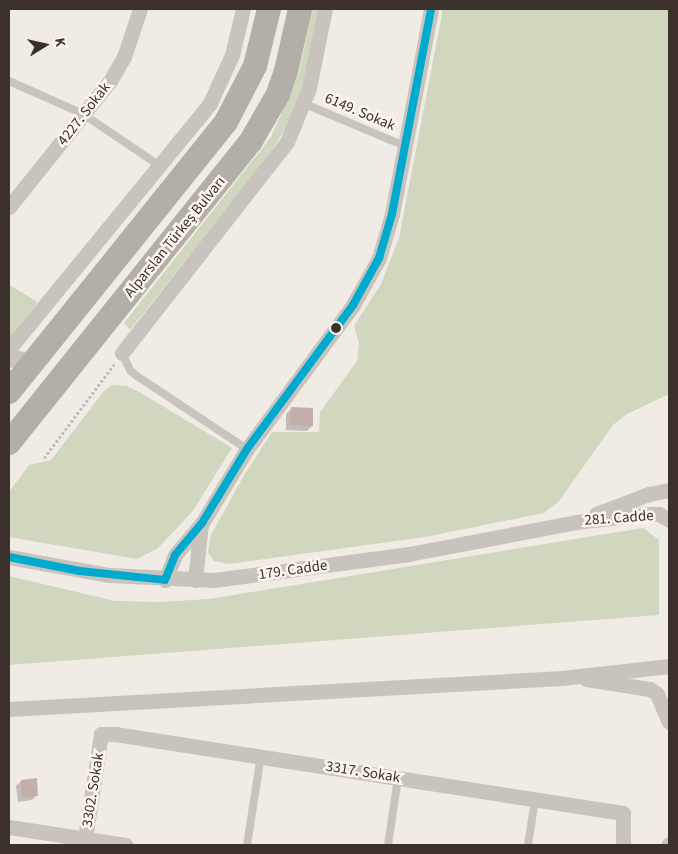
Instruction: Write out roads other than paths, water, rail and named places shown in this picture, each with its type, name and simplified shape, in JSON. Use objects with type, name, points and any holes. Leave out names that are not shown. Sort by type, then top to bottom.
[{"type":"highway","points":[[9,392],[226,122],[255,66],[269,9]]},
{"type":"highway","name":"Alparslan Türkeş Bulvarı","points":[[9,443],[251,141],[283,79],[300,9]]},
{"type":"street","name":"4227. Sokak","points":[[9,208],[84,114],[124,57],[140,9]]},
{"type":"street","points":[[9,349],[205,110],[222,80],[243,9]]},
{"type":"street","points":[[122,353],[269,168],[287,142],[305,104],[325,9]]},
{"type":"street","points":[[165,580],[174,555],[202,523],[247,449],[368,280],[386,239],[431,9]]},
{"type":"street","points":[[9,358],[32,363]]},
{"type":"street","name":"281. Cadde","points":[[576,522],[649,494],[669,490]]},
{"type":"street","name":"281. Cadde","points":[[576,522],[645,514],[659,514],[669,520]]},
{"type":"street","name":"179. Cadde","points":[[9,557],[87,572],[165,580],[195,580],[410,554],[576,522]]},
{"type":"street","points":[[195,580],[202,523]]},
{"type":"street","points":[[9,708],[562,678],[669,666]]},
{"type":"street","points":[[562,678],[650,689],[657,694],[669,722]]},
{"type":"street","name":"3317. Sokak","points":[[101,734],[134,736],[623,813],[623,845]]},
{"type":"street","name":"3302. Sokak","points":[[84,842],[101,734]]},
{"type":"street","points":[[9,827],[84,842],[126,845]]},
{"type":"lane","points":[[9,81],[84,114],[160,166]]},
{"type":"lane","name":"6149. Sokak","points":[[305,104],[405,146]]},
{"type":"lane","points":[[122,353],[130,370],[137,376],[247,449]]},
{"type":"lane","points":[[247,845],[261,756]]},
{"type":"lane","points":[[388,845],[398,778]]},
{"type":"lane","points":[[528,845],[536,799]]}]
